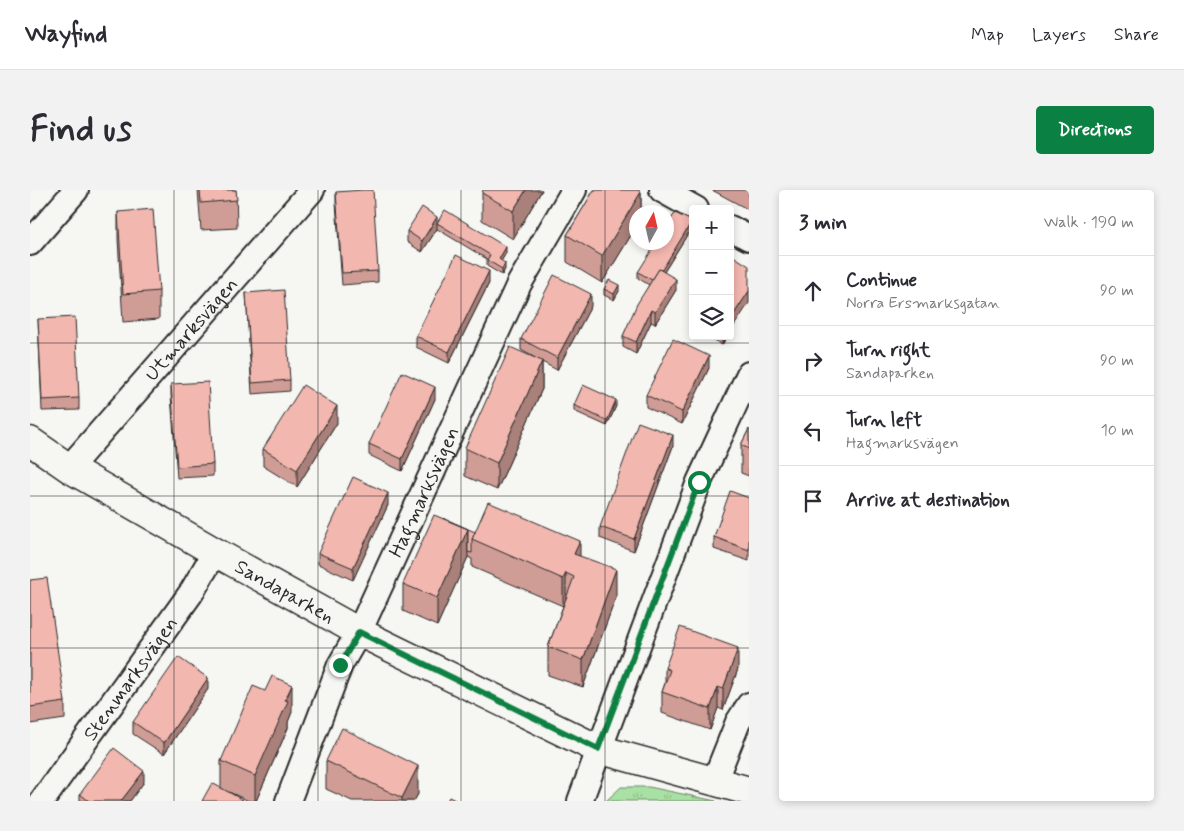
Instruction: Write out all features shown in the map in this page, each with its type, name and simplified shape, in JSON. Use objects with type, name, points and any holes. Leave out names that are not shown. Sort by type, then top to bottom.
[{"type":"street","points":[[30,243],[76,190]]},
{"type":"street","name":"Utmarksvägen","points":[[69,468],[312,190]]},
{"type":"street","name":"Hagmarksvägen","points":[[288,801],[340,665],[359,632],[519,284],[574,190]]},
{"type":"street","points":[[662,190],[689,205]]},
{"type":"street","points":[[734,230],[749,238]]},
{"type":"street","points":[[580,801],[699,482],[749,374]]},
{"type":"street","name":"Sandaparken","points":[[30,441],[69,468],[359,632],[598,749],[749,792]]},
{"type":"street","name":"Stenmarksvägen","points":[[42,801],[191,593],[215,552]]},
{"type":"street","points":[[714,782],[738,722],[749,705]]},
{"type":"green space","points":[[621,787],[649,787],[716,801],[606,801]]},
{"type":"building","points":[[200,190],[236,190],[237,200],[201,203]]},
{"type":"building","points":[[373,190],[378,271],[342,273],[336,192]]},
{"type":"building","points":[[483,190],[526,190],[513,211],[482,193]]},
{"type":"building","points":[[594,190],[638,190],[641,192],[633,205],[629,205],[629,212],[602,256],[567,235]]},
{"type":"building","points":[[422,207],[437,217],[422,241],[407,231]]},
{"type":"building","points":[[153,209],[159,291],[123,294],[118,212]]},
{"type":"building","points":[[445,210],[506,247],[499,259],[505,263],[502,269],[487,260],[490,255],[437,223]]},
{"type":"building","points":[[675,213],[689,220],[689,226],[662,270],[659,269],[652,280],[638,272],[652,250],[674,250]]},
{"type":"building","points":[[456,255],[489,271],[449,352],[416,336]]},
{"type":"building","points":[[734,257],[749,266],[749,291],[734,314]]},
{"type":"building","points":[[659,269],[676,279],[655,312],[651,310],[636,342],[623,336],[637,304]]},
{"type":"building","points":[[554,275],[591,294],[557,358],[521,339]]},
{"type":"building","points":[[609,280],[619,285],[614,294],[604,289]]},
{"type":"building","points":[[284,290],[290,380],[252,383],[246,293]]},
{"type":"building","points":[[75,317],[79,398],[42,400],[38,319]]},
{"type":"building","points":[[673,339],[709,356],[682,412],[646,395]]},
{"type":"building","points":[[510,347],[542,361],[497,463],[465,448]]},
{"type":"building","points":[[402,372],[435,387],[402,459],[369,444]]},
{"type":"building","points":[[208,382],[213,464],[177,467],[171,384]]},
{"type":"building","points":[[303,385],[337,406],[297,470],[263,449]]},
{"type":"building","points":[[583,385],[616,400],[607,421],[574,405]]},
{"type":"building","points":[[638,422],[673,435],[634,539],[600,527]]},
{"type":"building","points":[[749,429],[749,449],[741,445]]},
{"type":"building","points":[[353,477],[388,493],[353,568],[318,553]]},
{"type":"building","points":[[730,491],[749,498],[749,550],[714,537]]},
{"type":"building","points":[[488,502],[580,541],[574,554],[616,569],[583,660],[548,647],[574,577],[566,573],[563,579],[472,539]]},
{"type":"building","points":[[434,515],[468,529],[437,598],[403,584]]},
{"type":"building","points":[[443,518],[475,532],[472,539],[472,553],[468,552],[468,529]]},
{"type":"building","points":[[47,578],[65,702],[30,707],[30,580]]},
{"type":"building","points":[[680,627],[738,648],[723,689],[718,687],[710,709],[662,692],[670,670],[665,668]]},
{"type":"building","points":[[178,657],[208,678],[164,743],[133,722]]},
{"type":"building","points":[[272,676],[292,685],[285,700],[288,701],[255,776],[221,761],[253,686],[265,691]]},
{"type":"building","points":[[342,728],[418,766],[402,798],[326,761]]},
{"type":"building","points":[[114,748],[144,771],[121,801],[89,801],[80,794]]},
{"type":"building","points":[[212,783],[243,800],[202,801]]},
{"type":"building","points":[[449,797],[457,801],[447,801]]},
{"type":"route","points":[[340,665],[359,632],[598,749],[699,482]]}]
